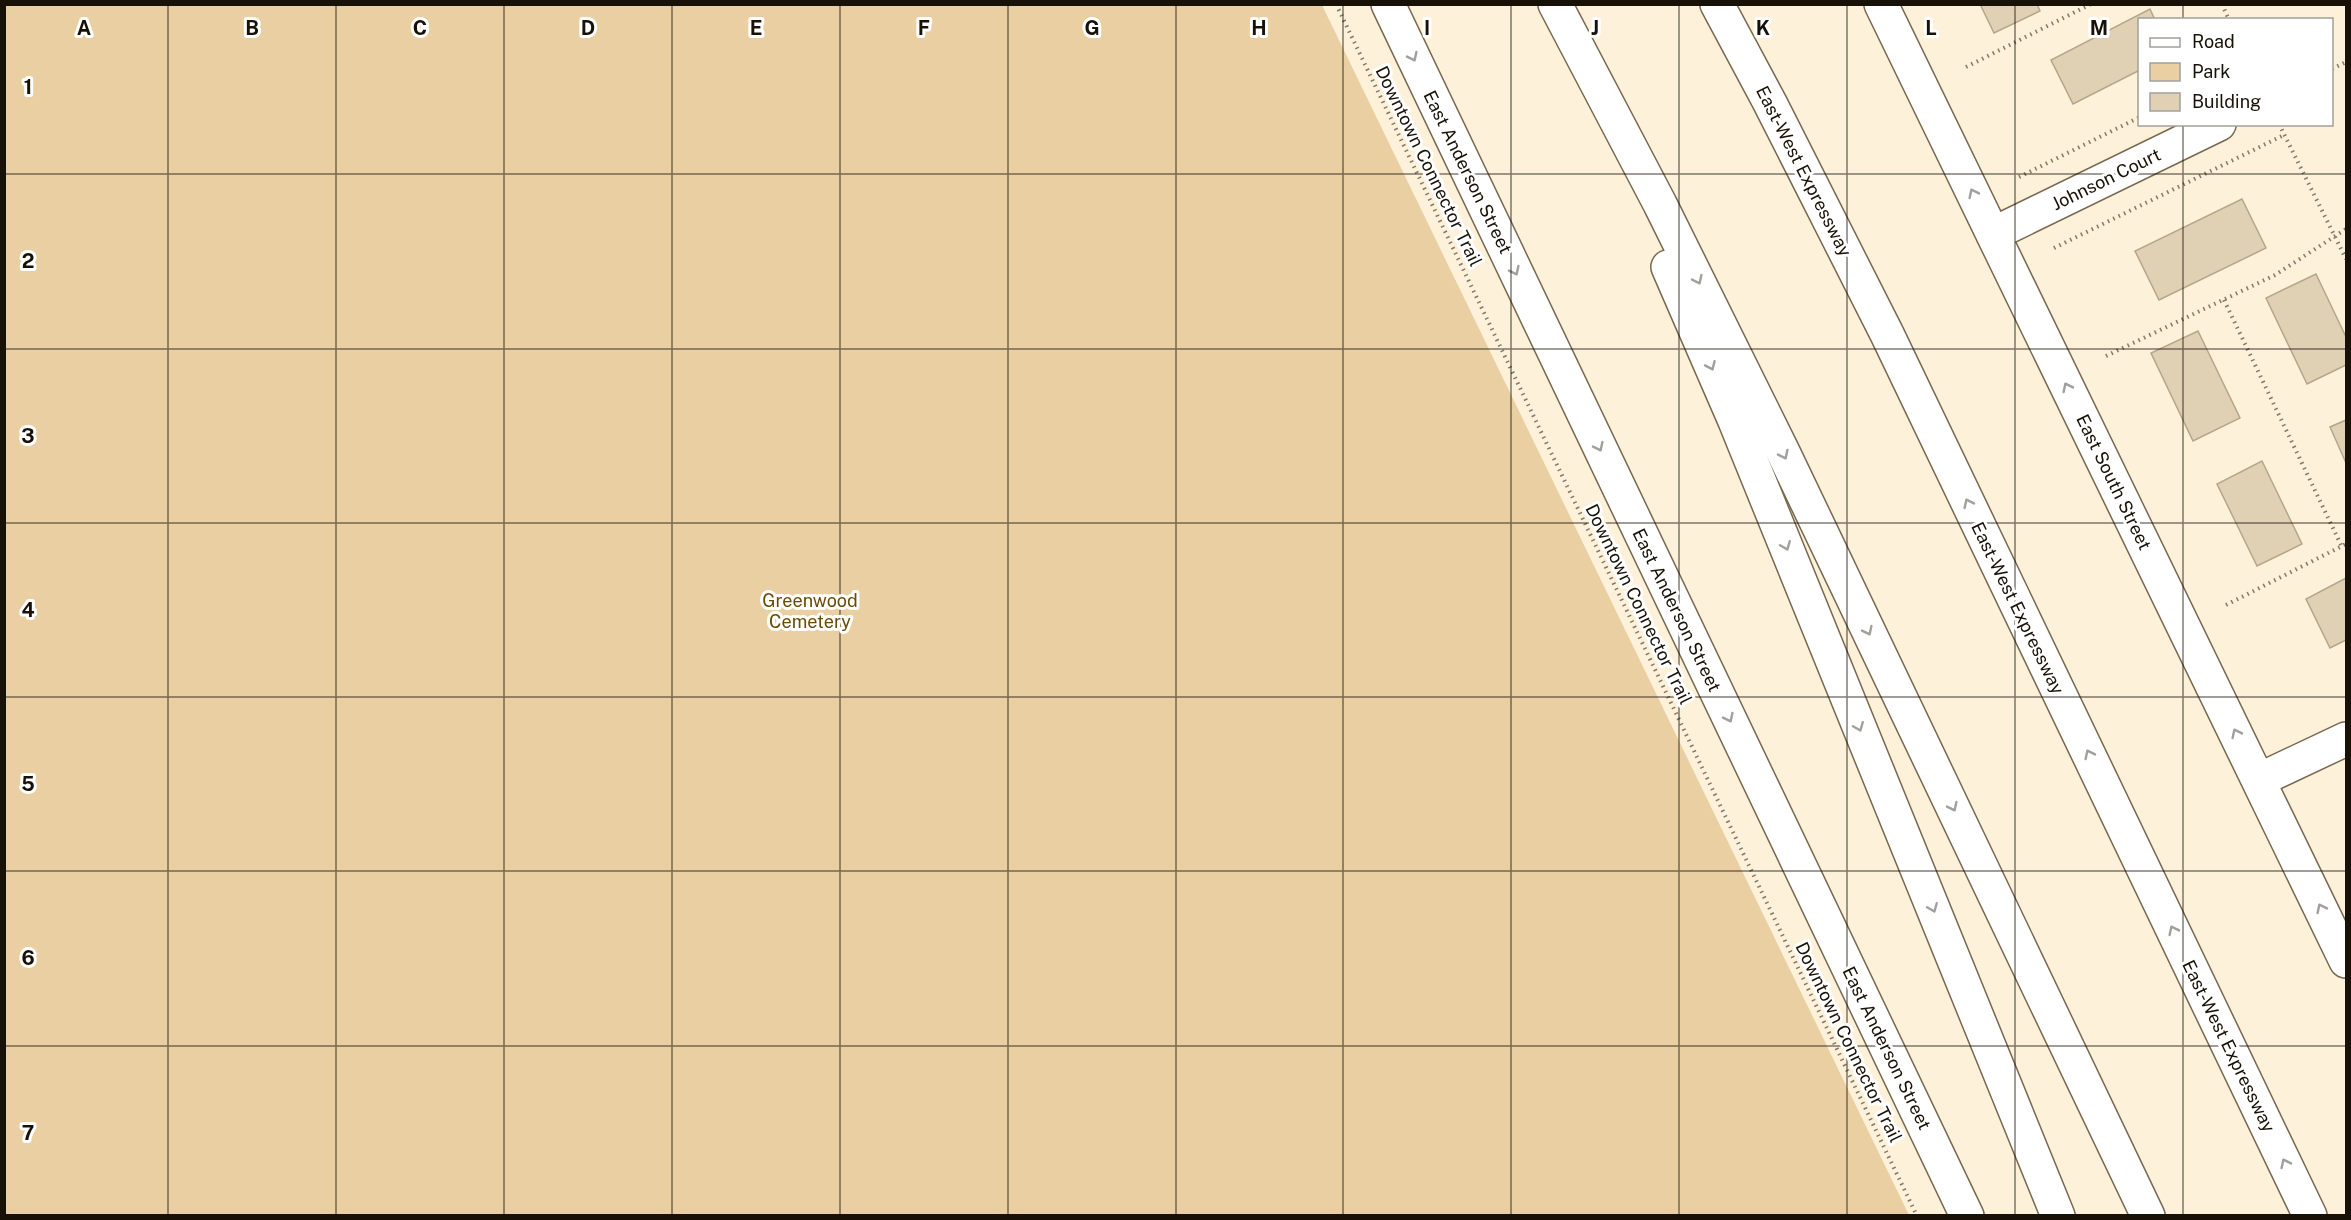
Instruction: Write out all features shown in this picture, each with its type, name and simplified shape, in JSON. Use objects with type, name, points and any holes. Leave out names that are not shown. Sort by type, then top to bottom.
[{"type":"main road","name":"East Anderson Street","points":[[1388,4],[1967,1215]]},
{"type":"main road","points":[[1554,4],[1735,421],[2058,1215]]},
{"type":"main road","points":[[1554,4],[1660,204],[1778,442],[2148,1215]]},
{"type":"main road","name":"East-West Expressway","points":[[1717,4],[1887,334],[2310,1215]]},
{"type":"main road","name":"East South Street","points":[[1881,4],[2346,960]]},
{"type":"main road","name":"Johnson Court","points":[[1993,234],[2215,126]]},
{"type":"main road","points":[[2259,780],[2346,739]]},
{"type":"path","name":"Downtown Connector Trail","points":[[1336,4],[1917,1215]]},
{"type":"path","points":[[1966,67],[2091,4]]},
{"type":"path","points":[[2019,177],[2138,118]]},
{"type":"path","points":[[2280,126],[2346,259]]},
{"type":"path","points":[[2054,248],[2284,135]]},
{"type":"path","points":[[2106,356],[2275,275],[2346,229]]},
{"type":"path","points":[[2224,300],[2344,546],[2226,605]]},
{"type":"green space","name":"Greenwood Cemetery","points":[[5,4],[1322,5],[1909,1215],[5,1215]]},
{"type":"building","points":[[1980,4],[2037,4],[2040,11],[1994,33]]},
{"type":"building","points":[[2150,9],[2154,18],[2138,18],[2138,71],[2073,104],[2051,60]]},
{"type":"building","points":[[2242,199],[2266,248],[2159,300],[2135,251]]},
{"type":"building","points":[[2316,274],[2346,337],[2346,365],[2307,384],[2266,298]]},
{"type":"building","points":[[2198,331],[2240,418],[2193,441],[2151,353]]},
{"type":"building","points":[[2346,420],[2346,463],[2330,427]]},
{"type":"building","points":[[2262,461],[2302,544],[2257,566],[2217,484]]},
{"type":"building","points":[[2346,578],[2346,640],[2330,648],[2306,599]]}]
